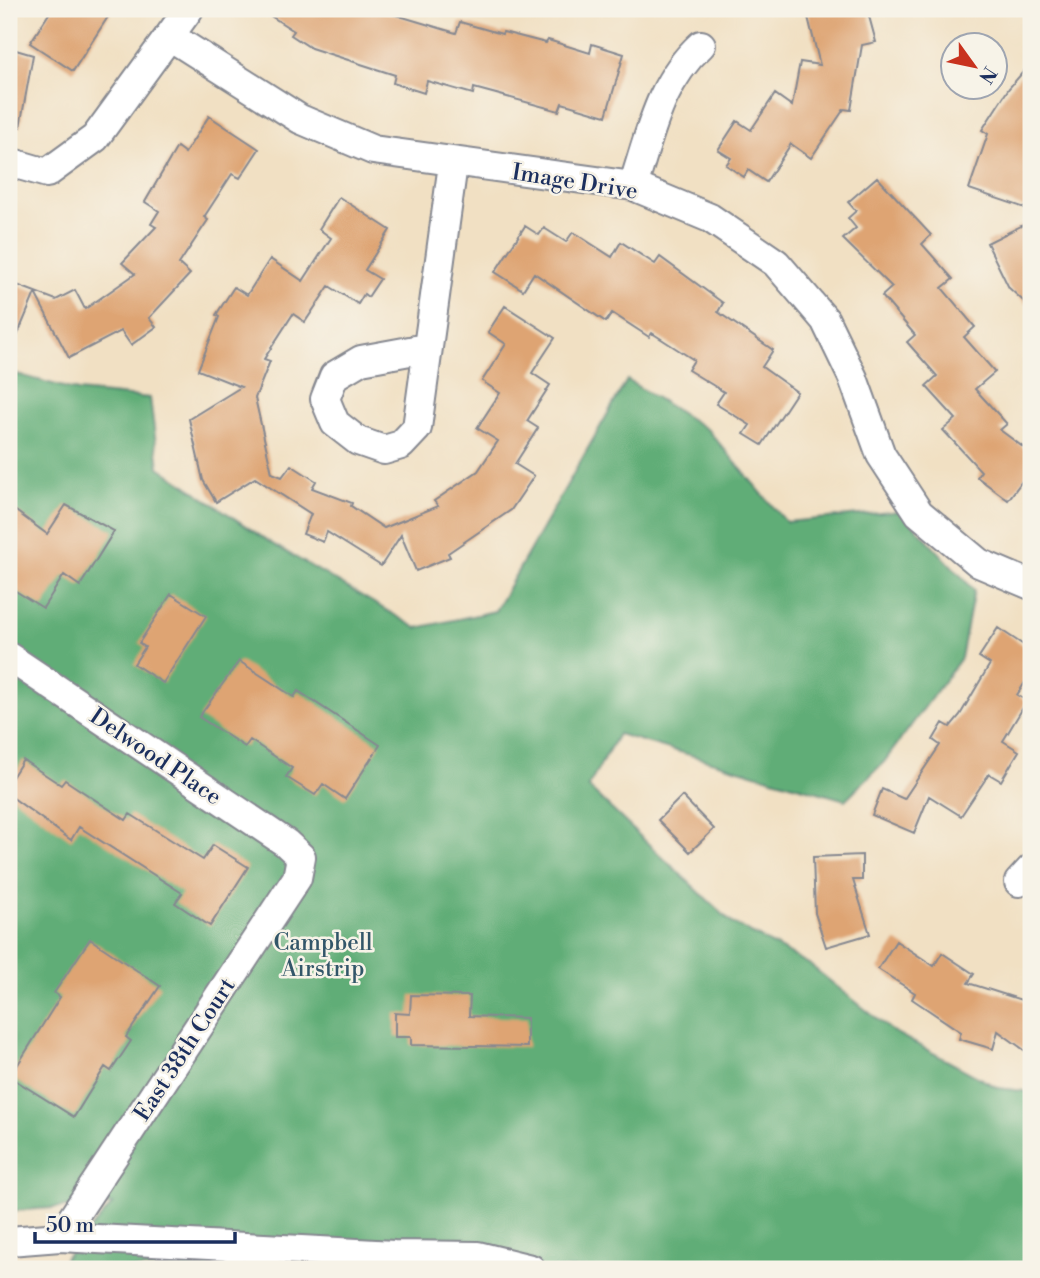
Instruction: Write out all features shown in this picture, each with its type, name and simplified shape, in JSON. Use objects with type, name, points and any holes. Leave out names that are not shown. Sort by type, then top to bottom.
[{"type":"street","points":[[9,162],[47,173],[95,138],[189,9]]},
{"type":"street","name":"Image Drive","points":[[171,37],[300,119],[373,150],[453,164],[633,186],[710,218],[776,264],[825,320],[853,378],[881,455],[919,513],[979,563],[1031,585]]},
{"type":"street","points":[[633,186],[667,85],[684,60],[701,45]]},
{"type":"street","points":[[426,348],[453,164]]},
{"type":"street","name":"Delwood Place","points":[[9,657],[286,843],[301,857]]},
{"type":"street","name":"East 38th Court","points":[[60,1237],[297,878],[301,857]]},
{"type":"street","points":[[9,1241],[60,1237],[394,1255],[478,1256],[531,1269]]},
{"type":"green space","name":"Campbell Airstrip","points":[[9,372],[78,391],[150,398],[159,467],[271,543],[417,628],[495,611],[627,380],[708,430],[786,522],[901,511],[974,590],[961,658],[884,762],[845,800],[618,734],[588,787],[732,923],[809,964],[892,1031],[998,1088],[1031,1092],[1031,1269],[55,1269],[113,1204],[9,1211]]},
{"type":"building","points":[[52,9],[113,9],[73,71],[30,43]]},
{"type":"building","points":[[260,9],[376,9],[456,33],[460,22],[546,43],[548,40],[590,53],[592,44],[624,54],[606,116],[562,103],[559,111],[474,88],[473,94],[427,81],[424,93],[393,83],[395,75],[311,48],[291,35],[294,31]]},
{"type":"building","points":[[806,9],[867,9],[876,42],[862,45],[851,110],[844,109],[811,158],[791,144],[766,182],[748,170],[744,177],[726,165],[731,158],[718,150],[737,121],[751,130],[775,94],[792,106],[800,62],[820,65]]},
{"type":"building","points":[[9,48],[33,55],[20,127],[9,126]]},
{"type":"building","points":[[1031,63],[1031,210],[969,189],[988,134],[982,130],[1000,102],[1009,102],[1009,88]]},
{"type":"building","points":[[209,116],[259,149],[240,178],[232,174],[204,217],[208,220],[179,264],[190,274],[149,318],[156,327],[131,345],[121,331],[69,358],[35,293],[9,355],[9,282],[56,300],[75,290],[85,309],[135,274],[122,263],[156,227],[151,224],[159,211],[145,202],[177,147],[185,153]]},
{"type":"building","points":[[877,177],[931,235],[922,244],[953,279],[942,288],[975,327],[964,337],[995,372],[975,389],[1007,424],[1000,430],[1031,453],[1031,469],[1008,500],[977,477],[981,471],[943,430],[956,419],[926,386],[937,376],[907,342],[915,335],[882,296],[892,287],[843,239],[856,228],[848,218],[856,211],[848,202]]},
{"type":"building","points":[[339,197],[390,230],[365,270],[380,279],[368,297],[364,294],[358,304],[329,286],[305,322],[293,314],[264,359],[270,361],[255,398],[272,473],[282,477],[291,465],[316,481],[312,488],[352,503],[351,506],[384,528],[438,506],[434,501],[478,471],[498,441],[477,428],[500,393],[482,381],[506,344],[488,332],[505,306],[555,338],[532,373],[550,385],[527,421],[538,428],[515,464],[534,476],[511,510],[448,553],[450,557],[416,571],[401,535],[381,566],[327,532],[323,542],[303,534],[311,514],[255,478],[216,502],[203,480],[189,419],[241,387],[198,370],[219,317],[216,315],[234,287],[247,295],[270,259],[303,281],[331,238],[319,229]]},
{"type":"building","points":[[1031,221],[1031,308],[1009,288],[987,243]]},
{"type":"building","points":[[525,226],[539,235],[544,228],[566,242],[573,232],[612,257],[621,242],[655,264],[660,257],[723,303],[718,312],[773,350],[762,367],[797,392],[762,445],[744,434],[750,425],[716,404],[724,392],[688,370],[694,360],[652,333],[649,337],[612,313],[606,322],[534,273],[523,290],[495,272]]},
{"type":"building","points":[[66,505],[114,531],[80,586],[64,575],[43,608],[9,587],[9,506],[47,534]]},
{"type":"building","points":[[171,594],[206,616],[163,683],[134,664],[145,647],[139,643]]},
{"type":"building","points":[[998,628],[1031,650],[1031,673],[1017,695],[1027,701],[1003,741],[1019,751],[1001,781],[989,774],[961,816],[929,796],[914,833],[872,815],[882,789],[904,799],[940,745],[933,740],[943,723],[950,727],[960,715],[990,664],[979,657]]},
{"type":"building","points":[[239,661],[294,697],[298,691],[380,745],[345,799],[323,784],[315,795],[286,777],[292,768],[250,740],[245,747],[199,717]]},
{"type":"building","points":[[23,760],[61,785],[65,780],[126,820],[130,814],[203,860],[213,845],[248,867],[210,926],[175,903],[182,893],[79,827],[71,840],[9,795],[9,782]]},
{"type":"building","points":[[682,796],[714,829],[690,852],[658,820]]},
{"type":"building","points":[[862,855],[862,880],[853,880],[870,934],[826,947],[815,913],[813,857]]},
{"type":"building","points":[[90,939],[160,986],[126,1037],[131,1041],[111,1071],[105,1067],[74,1117],[10,1077],[60,997],[54,993]]},
{"type":"building","points":[[896,941],[934,966],[942,953],[974,974],[968,983],[1031,1003],[1031,1055],[998,1031],[993,1049],[959,1039],[961,1032],[912,999],[915,993],[878,969]]},
{"type":"building","points":[[411,995],[470,996],[469,1016],[527,1018],[527,1047],[411,1045],[411,1037],[395,1037],[395,1013],[410,1014]]}]
